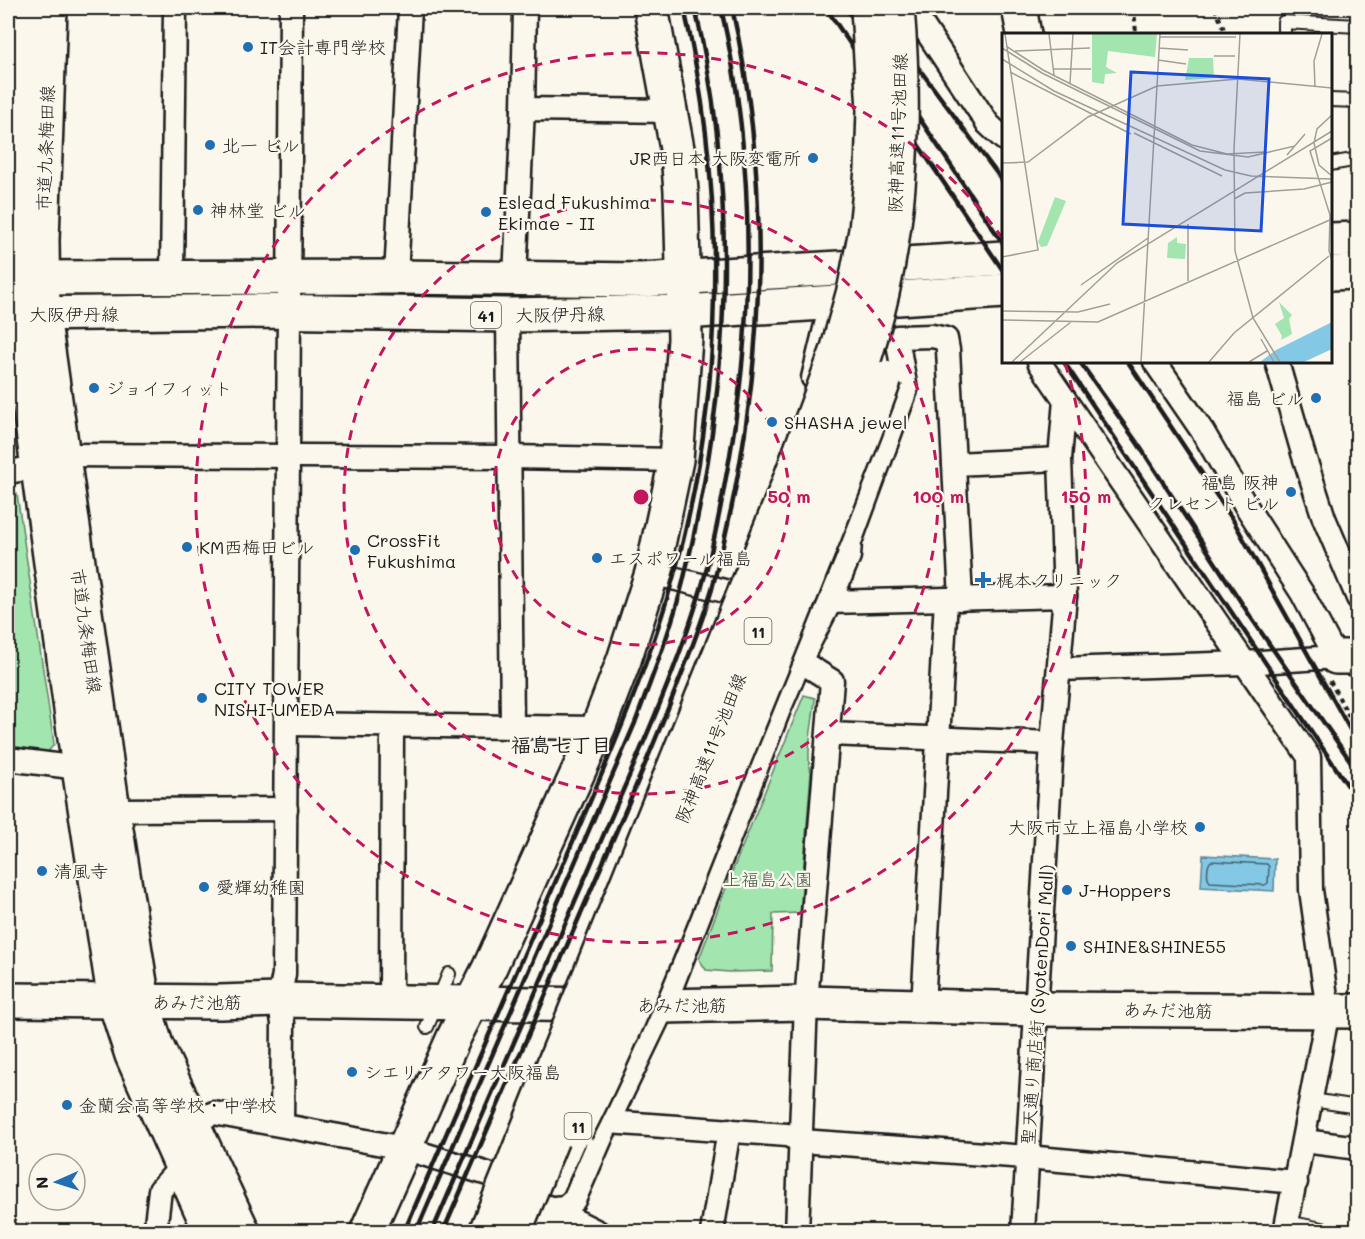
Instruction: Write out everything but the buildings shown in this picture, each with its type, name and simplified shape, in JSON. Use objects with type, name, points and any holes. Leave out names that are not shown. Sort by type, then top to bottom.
[{"type":"main road","name":"市道九条梅田線","points":[[24,8],[14,88],[22,314],[36,465],[79,768],[129,1002],[156,1044],[243,1232]]},
{"type":"main road","name":"市道九条梅田線","points":[[21,278],[50,8]]},
{"type":"main road","points":[[367,1232],[598,728],[624,660],[652,573],[676,460],[685,339],[678,154],[651,8]]},
{"type":"main road","name":"阪神高速11号池田線","points":[[486,1232],[818,409],[837,352],[855,287],[872,171],[874,110],[868,8]]},
{"type":"main road","name":"阪神高速11号池田線","points":[[514,1232],[819,482],[844,418],[863,360],[882,294],[894,233],[900,174],[902,114],[897,8]]},
{"type":"main road","points":[[1019,8],[1024,33]]},
{"type":"main road","points":[[1332,240],[1358,239]]},
{"type":"main road","name":"大阪伊丹線","points":[[21,278],[396,276],[641,280],[1002,258]]},
{"type":"main road","points":[[1332,273],[1358,272]]},
{"type":"main road","name":"大阪伊丹線","points":[[22,314],[288,312],[508,315],[684,312],[903,299],[1000,297]]},
{"type":"main road","name":"11","points":[[524,1232],[620,1038],[848,479],[885,378]]},
{"type":"main road","name":"市道九条梅田線","points":[[36,465],[112,810],[132,1055],[211,1232]]},
{"type":"main road","name":"あみだ池筋","points":[[8,1000],[438,1001],[470,1004],[664,1006],[806,1003],[1036,1009],[1343,1011]]},
{"type":"street","points":[[172,276],[175,8]]},
{"type":"street","points":[[282,1125],[283,1023],[279,1000],[284,974],[286,809],[291,8]]},
{"type":"street","points":[[396,276],[410,8]]},
{"type":"street","points":[[515,277],[525,8]]},
{"type":"street","points":[[911,8],[988,124],[1002,137]]},
{"type":"street","points":[[523,109],[671,111]]},
{"type":"street","points":[[885,378],[897,337],[903,299]]},
{"type":"street","points":[[778,712],[709,664],[729,592],[815,372],[831,304]]},
{"type":"street","points":[[508,315],[512,726]]},
{"type":"street","points":[[897,337],[932,336],[945,339],[948,350],[954,464],[954,599],[938,740],[923,1006]]},
{"type":"street","points":[[553,1222],[574,1200],[608,1122],[664,1006],[778,712],[849,556],[850,542],[906,390],[897,337]]},
{"type":"street","points":[[1040,363],[1309,757],[1311,890],[1343,1011],[1312,1100],[1286,1227]]},
{"type":"street","points":[[1065,399],[1060,459],[1065,596],[1060,669],[1245,663],[1340,663],[1302,593],[1246,506],[1203,432],[1156,363]]},
{"type":"street","points":[[1277,363],[1324,518],[1358,598]]},
{"type":"street","points":[[36,465],[289,456],[676,460]]},
{"type":"street","points":[[954,464],[1060,459]]},
{"type":"street","points":[[652,573],[729,592]]},
{"type":"street","points":[[830,602],[1065,596]]},
{"type":"street","points":[[797,1232],[806,1003],[832,681],[800,661]]},
{"type":"street","name":"聖天通り商店街 (SyotenDori Mall)","points":[[1023,1232],[1052,744],[1060,669]]},
{"type":"street","points":[[287,724],[598,728]]},
{"type":"street","points":[[391,1002],[392,726]]},
{"type":"street","points":[[829,734],[1052,744]]},
{"type":"street","points":[[8,759],[79,768]]},
{"type":"street","points":[[112,810],[286,809]]},
{"type":"street","points":[[193,1122],[214,1113],[404,1148],[488,1174],[553,1222],[598,1232]]},
{"type":"street","points":[[608,1122],[787,1135],[801,1141],[1027,1157],[1296,1182]]},
{"type":"street","points":[[712,1232],[729,1130]]},
{"type":"street","points":[[1304,1141],[1358,1148]]},
{"type":"street","points":[[155,1232],[160,1190],[181,1167]]},
{"type":"lane","points":[[1284,33],[1284,22],[1358,26]]},
{"type":"lane","points":[[1332,100],[1358,101]]},
{"type":"lane","points":[[1332,164],[1353,160]]},
{"type":"lane","points":[[1312,1100],[1358,1107]]},
{"type":"lane","points":[[1286,1227],[1337,1232]]},
{"type":"path","points":[[1134,8],[1136,33]]},
{"type":"path","points":[[1215,8],[1226,33]]},
{"type":"path","points":[[1340,663],[1358,733]]},
{"type":"green space","points":[[8,488],[17,494],[54,744],[48,752],[8,747]]},
{"type":"green space","name":"上福島公園","points":[[804,695],[815,698],[809,746],[811,772],[800,913],[773,914],[772,971],[706,970],[699,959]]},
{"type":"water","points":[[1203,855],[1275,859],[1274,891],[1201,887]]},
{"type":"railway","points":[[404,1232],[620,731],[648,657],[672,582],[689,512],[702,441],[710,369],[714,296],[713,223],[708,150],[698,78],[684,8]]},
{"type":"railway","points":[[416,1232],[635,723],[667,636],[683,582],[699,511],[711,440],[724,295],[719,151],[709,79],[695,8]]},
{"type":"railway","points":[[432,1232],[650,728],[690,624],[711,552],[722,501],[742,369],[748,248],[741,127],[733,67],[721,8]]},
{"type":"railway","points":[[443,1232],[666,714],[709,599],[729,518],[743,446],[758,300],[755,153],[746,80],[732,8]]},
{"type":"railway","points":[[826,8],[1002,269]]},
{"type":"railway","points":[[846,8],[1002,242]]},
{"type":"railway","points":[[874,8],[1002,180]]},
{"type":"railway","points":[[1065,363],[1358,801]]},
{"type":"railway","points":[[1081,363],[1138,444],[1252,619],[1358,772]]},
{"type":"railway","points":[[1129,363],[1233,520],[1358,744]]},
{"type":"place","name":"IT会計専門学校","points":[[248,47]]},
{"type":"place","name":"北一 ビル","points":[[210,145]]},
{"type":"place","name":"JR西日本 大阪変電所","points":[[813,158]]},
{"type":"place","name":"神林堂 ビル","points":[[198,210]]},
{"type":"place","name":"Eslead Fukushima Ekimae - II","points":[[486,212]]},
{"type":"place","name":"ジョイフィット","points":[[94,388]]},
{"type":"place","name":"福島 ビル","points":[[1316,398]]},
{"type":"place","name":"SHASHA jewel","points":[[772,422]]},
{"type":"place","name":"福島 阪神 クレセント ビル","points":[[1291,492]]},
{"type":"place","name":"KM西梅田ビル","points":[[187,547]]},
{"type":"place","name":"CrossFit Fukushima","points":[[355,550]]},
{"type":"place","name":"エスポワール福島","points":[[597,558]]},
{"type":"place","name":"梶本クリニック","points":[[983,580]]},
{"type":"place","name":"CITY TOWER NISHI-UMEDA","points":[[202,698]]},
{"type":"place","name":"大阪市立上福島小学校","points":[[1200,827]]},
{"type":"place","name":"清風寺","points":[[42,871]]},
{"type":"place","name":"愛輝幼稚園","points":[[204,887]]},
{"type":"place","name":"J-Hoppers","points":[[1067,890]]},
{"type":"place","name":"SHINE&SHINE55","points":[[1071,946]]},
{"type":"place","name":"シエリアタワー大阪福島","points":[[352,1072]]},
{"type":"place","name":"金蘭会高等学校・中学校","points":[[67,1105]]},
{"type":"district","name":"福島七丁目","points":[[561,744]]}]
